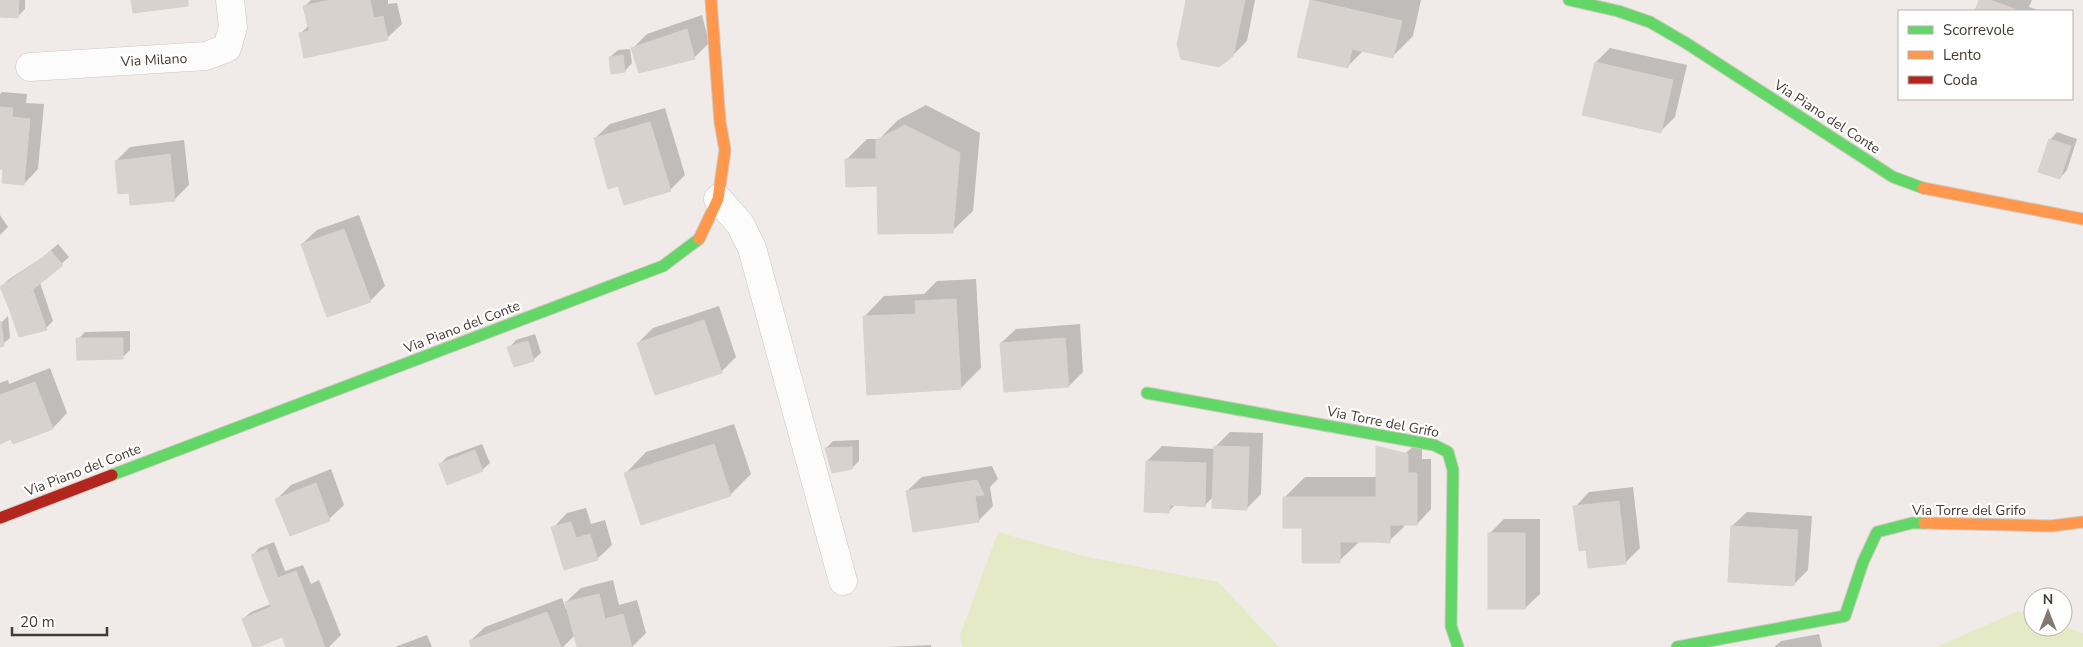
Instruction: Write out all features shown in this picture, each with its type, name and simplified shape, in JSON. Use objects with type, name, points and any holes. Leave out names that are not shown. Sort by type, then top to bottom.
[{"type":"street","name":"Via Milano","points":[[30,67],[206,56],[227,48],[233,27],[230,0]]},
{"type":"street","name":"Via Piano del Conte","points":[[0,518],[663,266],[698,240],[718,199],[725,150],[720,122],[712,0]]},
{"type":"street","name":"Via Piano del Conte","points":[[1569,0],[1618,11],[1650,22],[1893,178],[1916,188],[2083,219]]},
{"type":"street","points":[[718,199],[740,224],[752,248],[843,581]]},
{"type":"street","name":"Via Torre del Grifo","points":[[1147,393],[1434,445],[1448,452],[1453,470],[1450,626],[1458,647]]},
{"type":"street","name":"Via Torre del Grifo","points":[[1677,647],[1845,616],[1862,562],[1877,532],[1912,523],[2051,526],[2083,522]]},
{"type":"green space","points":[[998,532],[1083,556],[1218,582],[1279,647],[962,647],[960,635]]},
{"type":"green space","points":[[2018,611],[2023,613],[2023,637],[2073,637],[2073,630],[2083,633],[2083,647],[1936,647]]},
{"type":"building","points":[[0,0],[19,0],[18,18],[0,17]]},
{"type":"building","points":[[131,0],[188,0],[188,6],[133,13]]},
{"type":"building","points":[[331,0],[370,0],[374,18],[383,16],[388,40],[304,58],[299,33],[309,31],[303,6]]},
{"type":"building","points":[[1186,0],[1245,0],[1237,38],[1181,26]]},
{"type":"building","points":[[1310,0],[1402,21],[1393,58],[1352,49],[1348,68],[1297,57]]},
{"type":"building","points":[[1979,0],[1990,0],[2017,10],[1975,10]]},
{"type":"building","points":[[1181,26],[1237,38],[1233,56],[1219,67],[1181,59],[1177,44]]},
{"type":"building","points":[[687,29],[695,59],[639,73],[631,48]]},
{"type":"building","points":[[623,55],[625,72],[611,74],[609,57]]},
{"type":"building","points":[[1595,62],[1673,80],[1661,133],[1582,115]]},
{"type":"building","points":[[0,107],[13,108],[12,117],[30,119],[24,185],[2,183],[3,170],[0,169]]},
{"type":"building","points":[[650,122],[671,191],[624,205],[618,186],[608,189],[594,138]]},
{"type":"building","points":[[905,125],[960,153],[953,233],[878,234],[877,186],[846,187],[845,159],[876,159],[876,140]]},
{"type":"building","points":[[2049,139],[2071,146],[2060,179],[2038,172]]},
{"type":"building","points":[[170,154],[175,201],[130,205],[129,193],[118,194],[115,161]]},
{"type":"building","points":[[344,229],[371,302],[327,317],[301,244]]},
{"type":"building","points":[[51,251],[63,265],[46,279],[34,264]]},
{"type":"building","points":[[34,264],[46,279],[9,308],[0,287]]},
{"type":"building","points":[[33,290],[47,330],[19,337],[9,308]]},
{"type":"building","points":[[956,299],[961,389],[867,395],[863,316],[916,314],[915,301]]},
{"type":"building","points":[[704,320],[722,373],[655,395],[637,343]]},
{"type":"building","points":[[0,322],[4,346],[0,347]]},
{"type":"building","points":[[76,338],[123,338],[123,359],[77,360]]},
{"type":"building","points":[[1065,338],[1069,387],[1004,392],[1000,343]]},
{"type":"building","points":[[528,341],[534,361],[514,367],[507,347]]},
{"type":"building","points":[[35,382],[53,429],[13,444],[0,412],[0,395]]},
{"type":"building","points":[[0,412],[11,439],[0,444]]},
{"type":"building","points":[[714,444],[731,496],[641,525],[624,473]]},
{"type":"building","points":[[1214,446],[1249,447],[1247,510],[1212,508]]},
{"type":"building","points":[[1376,446],[1408,454],[1408,473],[1417,473],[1417,525],[1390,525],[1390,543],[1376,542]]},
{"type":"building","points":[[852,447],[852,469],[832,473],[825,448]]},
{"type":"building","points":[[475,450],[483,471],[447,485],[439,464]]},
{"type":"building","points":[[1146,461],[1206,463],[1205,507],[1170,505],[1169,513],[1144,512]]},
{"type":"building","points":[[977,480],[984,495],[975,496],[979,522],[913,532],[906,491]]},
{"type":"building","points":[[316,483],[330,521],[290,536],[275,499]]},
{"type":"building","points":[[1283,497],[1376,497],[1376,542],[1340,542],[1340,563],[1302,563],[1302,528],[1283,528]]},
{"type":"building","points":[[1619,501],[1626,564],[1588,568],[1586,550],[1579,551],[1573,506]]},
{"type":"building","points":[[571,522],[576,538],[590,534],[598,560],[564,570],[551,527]]},
{"type":"building","points":[[1731,526],[1798,530],[1794,586],[1728,582]]},
{"type":"building","points":[[1488,533],[1525,533],[1525,609],[1488,609]]},
{"type":"building","points":[[267,549],[278,578],[262,584],[251,555]]},
{"type":"building","points":[[296,571],[305,594],[271,607],[262,584]]},
{"type":"building","points":[[305,594],[325,647],[286,647],[271,607]]},
{"type":"building","points":[[599,594],[605,619],[623,614],[632,647],[577,647],[565,602]]},
{"type":"building","points":[[271,607],[282,637],[258,647],[253,647],[242,619]]},
{"type":"building","points":[[547,612],[561,647],[471,647],[469,641]]},
{"type":"traffic: fast","points":[[1569,0],[1618,11],[1650,22],[1686,43],[1893,177],[1923,188]]},
{"type":"traffic: fast","points":[[112,475],[663,266],[699,239]]},
{"type":"traffic: fast","points":[[1147,393],[1434,445],[1448,452],[1453,470],[1451,626],[1458,647]]},
{"type":"traffic: fast","points":[[1677,647],[1845,616],[1863,562],[1877,532],[1912,523],[1924,523]]},
{"type":"traffic: slow","points":[[699,239],[718,199],[725,150],[720,122],[711,0]]},
{"type":"traffic: slow","points":[[1923,188],[2083,219]]},
{"type":"traffic: slow","points":[[1924,523],[2051,526],[2083,522]]},
{"type":"traffic: jam","points":[[0,518],[112,475]]}]
